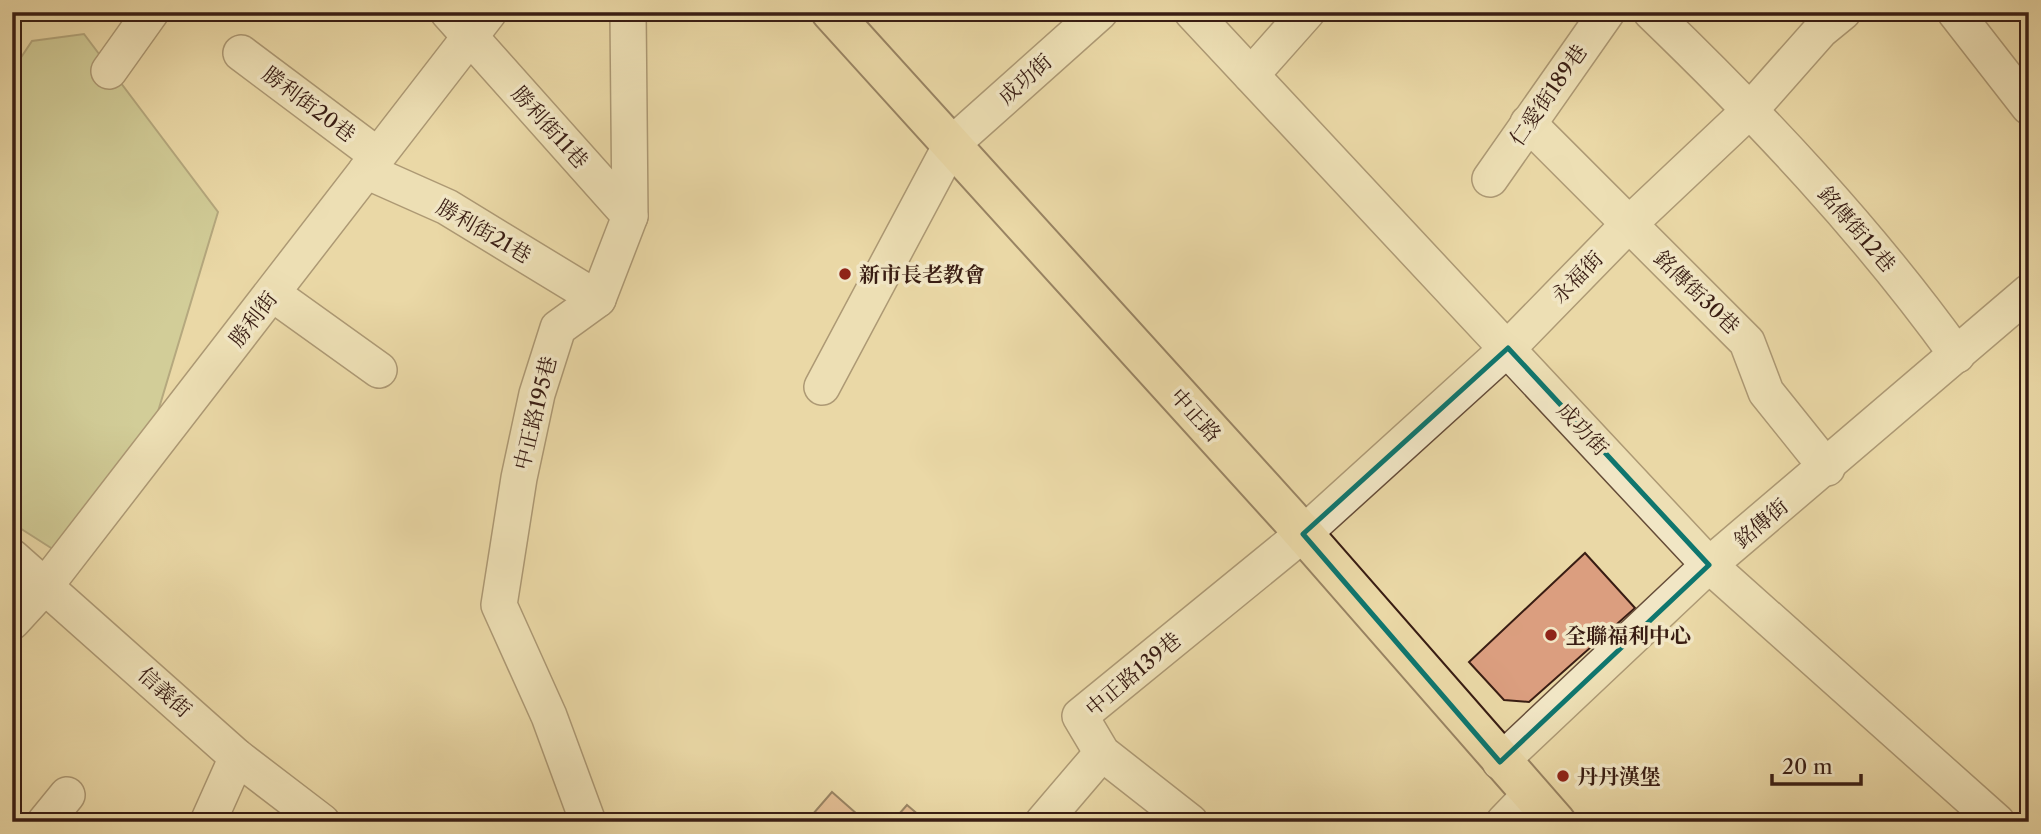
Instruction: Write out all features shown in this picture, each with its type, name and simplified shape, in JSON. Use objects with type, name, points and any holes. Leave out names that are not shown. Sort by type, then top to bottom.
[{"type":"main road","name":"中正路","points":[[831,12],[1303,534],[1500,762],[1517,809],[1556,822]]},
{"type":"street","points":[[109,71],[151,12]]},
{"type":"street","points":[[598,299],[630,216],[628,12]]},
{"type":"street","name":"成功街","points":[[951,145],[1100,12]]},
{"type":"street","name":"成功街","points":[[1192,12],[1709,565],[1997,822]]},
{"type":"street","points":[[1251,75],[1307,12]]},
{"type":"street","name":"仁愛街189巷","points":[[1490,179],[1607,12]]},
{"type":"street","name":"銘傳街12巷","points":[[1651,12],[1751,109],[1911,292],[1957,355]]},
{"type":"street","name":"永福街","points":[[1303,534],[1508,348],[1628,225],[1751,109],[1821,30],[1843,12]]},
{"type":"street","points":[[1955,12],[2029,107]]},
{"type":"street","name":"勝利街11巷","points":[[469,21],[630,216]]},
{"type":"street","name":"勝利街","points":[[12,622],[46,585],[273,294],[372,163],[469,21]]},
{"type":"street","name":"勝利街20巷","points":[[241,53],[372,163]]},
{"type":"street","name":"銘傳街30巷","points":[[1528,123],[1747,342],[1766,392],[1827,468]]},
{"type":"street","points":[[822,387],[951,145]]},
{"type":"street","name":"勝利街21巷","points":[[372,163],[598,299]]},
{"type":"street","name":"銘傳街","points":[[1500,762],[1709,565],[1827,468],[2029,292]]},
{"type":"street","points":[[273,294],[379,370]]},
{"type":"street","name":"中正路195巷","points":[[588,822],[550,716],[499,605],[521,466],[537,394],[558,328],[598,299]]},
{"type":"street","name":"中正路139巷","points":[[1190,822],[1102,753],[1080,716],[1303,534]]},
{"type":"street","name":"信義街","points":[[12,557],[237,757],[322,822]]},
{"type":"street","points":[[1043,822],[1102,753]]},
{"type":"street","points":[[208,822],[237,757]]},
{"type":"street","points":[[45,822],[67,795]]},
{"type":"highlighted area","points":[[1508,348],[1709,565],[1500,762],[1303,534]]},
{"type":"green space","points":[[84,34],[218,212],[138,478],[73,562],[12,523],[12,71],[32,41]]},
{"type":"building","name":"全聯福利中心","points":[[1585,553],[1635,608],[1529,702],[1504,700],[1469,662]]},
{"type":"building","points":[[832,792],[866,822],[806,822]]},
{"type":"building","points":[[907,805],[927,822],[892,822]]},
{"type":"place","name":"新市長老教會","points":[[845,274]]},
{"type":"place","name":"全聯福利中心","points":[[1551,635]]},
{"type":"place","name":"丹丹漢堡","points":[[1563,776]]}]
